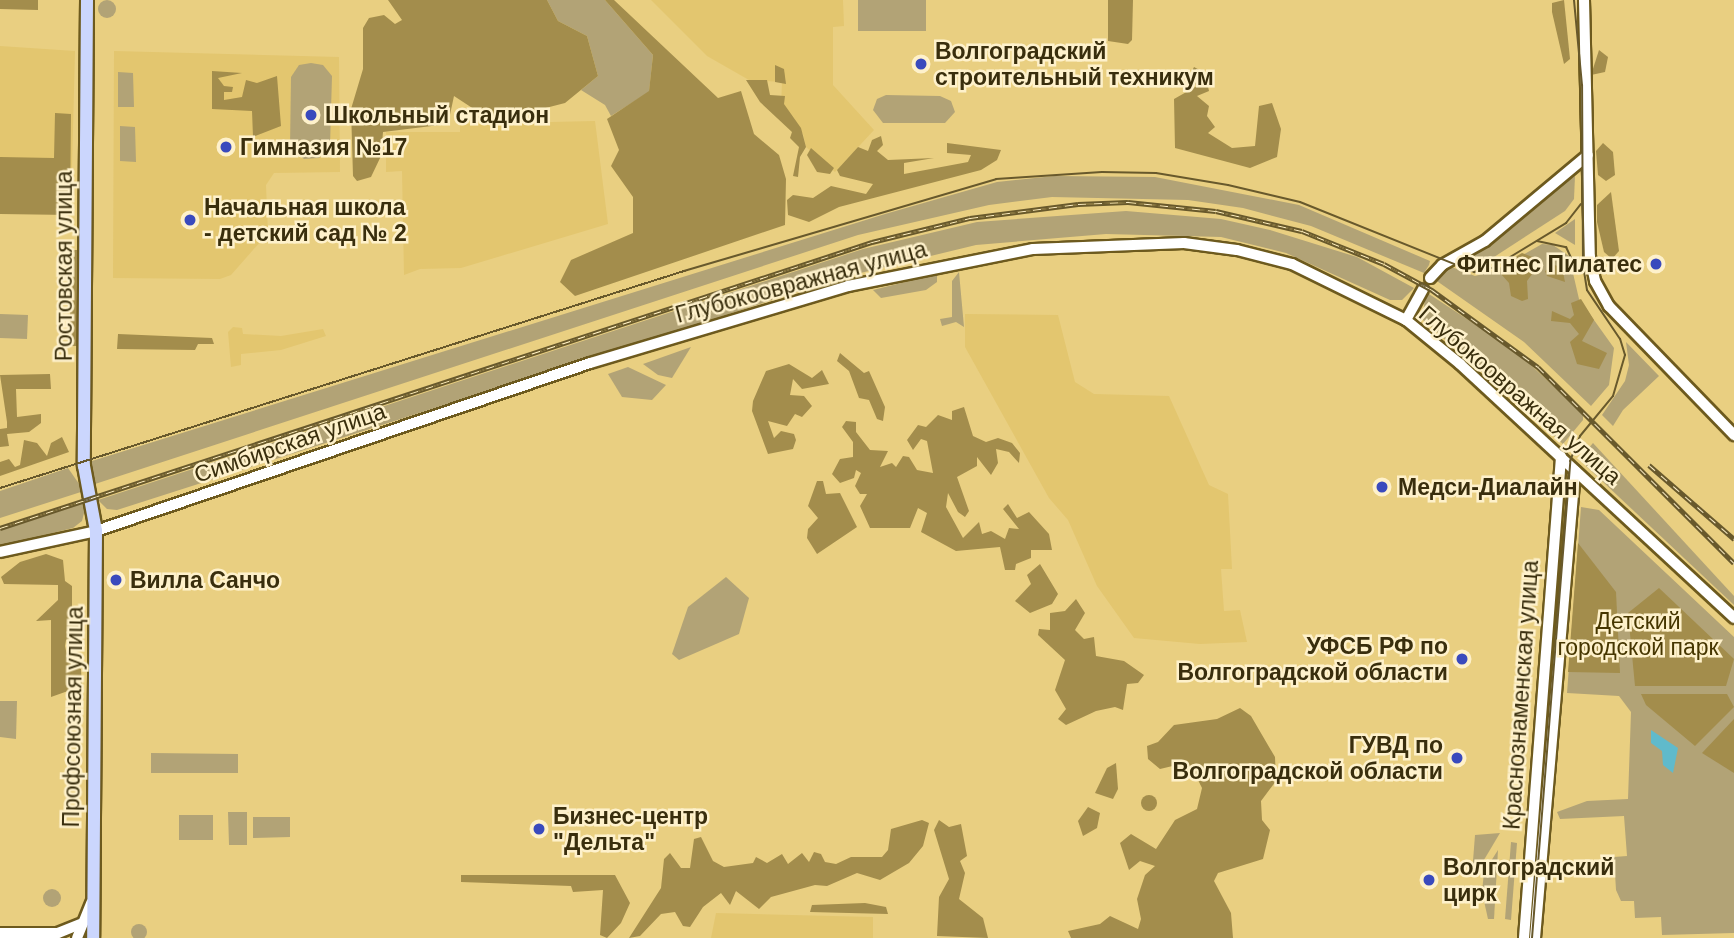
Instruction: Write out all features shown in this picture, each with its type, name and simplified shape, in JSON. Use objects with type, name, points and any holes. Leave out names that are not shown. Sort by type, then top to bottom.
[{"type":"main road","name":"Ростовская улица","points":[[87,0],[84,466],[96,531]]},
{"type":"main road","points":[[1584,0],[1590,257],[1595,281],[1609,306],[1734,435]]},
{"type":"main road","points":[[1430,278],[1442,265],[1485,241],[1588,155]]},
{"type":"main road","name":"Глубокоовражная улица","points":[[590,363],[857,284],[1033,249],[1184,243],[1237,250],[1292,264],[1406,320],[1561,456],[1734,618]]},
{"type":"main road","points":[[1406,320],[1423,289]]},
{"type":"main road","name":"Симбирская улица","points":[[0,552],[96,531],[590,363]]},
{"type":"main road","name":"Краснознаменская улица","points":[[1524,938],[1561,456]]},
{"type":"main road","name":"Краснознаменская улица","points":[[1535,938],[1576,471]]},
{"type":"main road","points":[[1572,500],[1586,492],[1610,502]]},
{"type":"main road","name":"Профсоюзная улица","points":[[93,938],[90,903],[96,531]]},
{"type":"main road","name":"Профсоюзная улица","points":[[77,938],[90,903]]},
{"type":"street","points":[[0,933],[58,933],[83,923]]},
{"type":"shaded area","points":[[651,0],[843,0],[844,26],[833,27],[833,85],[874,130],[835,172],[806,147],[803,134],[781,107],[782,82],[749,80],[707,56]]},
{"type":"shaded area","points":[[0,46],[75,51],[71,206],[0,205]]},
{"type":"shaded area","name":"Гимназия №17","points":[[114,51],[339,57],[340,172],[274,173],[266,185],[268,233],[231,275],[220,279],[113,278]]},
{"type":"shaded area","points":[[595,121],[608,224],[461,268],[420,269],[404,275],[402,171],[386,172],[386,132],[460,132],[460,124]]},
{"type":"shaded area","points":[[965,314],[1058,315],[1075,382],[1094,394],[1169,396],[1209,485],[1228,494],[1232,569],[1221,569],[1224,611],[1240,610],[1247,642],[1200,644],[1134,638],[1097,586],[1068,520],[1049,498],[965,347]]},
{"type":"shaded area","points":[[233,327],[242,328],[243,334],[281,336],[323,329],[326,336],[281,350],[241,354],[241,365],[231,367],[228,332]]},
{"type":"shaded area","points":[[716,913],[873,917],[873,938],[711,938]]},
{"type":"green space","points":[[0,0],[38,0],[38,10],[0,9]]},
{"type":"green space","points":[[107,0],[115,5],[116,9],[111,17],[107,18],[99,13],[98,9],[103,1]]},
{"type":"green space","points":[[388,0],[547,0],[558,21],[587,36],[598,76],[565,103],[530,112],[486,117],[454,96],[448,124],[383,132],[381,156],[371,177],[357,181],[353,176],[351,109],[363,69],[363,28],[369,18],[384,15],[395,24],[402,20]]},
{"type":"green space","points":[[547,0],[605,0],[653,55],[649,92],[611,116],[605,105],[581,90],[598,76],[587,36],[558,21]]},
{"type":"green space","points":[[605,0],[614,0],[718,98],[741,91],[754,134],[779,155],[786,179],[785,225],[575,296],[560,282],[571,260],[633,233],[633,197],[611,166],[619,150],[607,119],[649,91],[653,55]]},
{"type":"green space","points":[[858,0],[926,0],[926,31],[858,31]]},
{"type":"green space","points":[[1108,0],[1133,0],[1132,40],[1128,44],[1108,41]]},
{"type":"green space","points":[[1564,0],[1570,59],[1564,64],[1552,3]]},
{"type":"green space","points":[[1599,50],[1608,57],[1605,72],[1591,75]]},
{"type":"green space","name":"Школьный стадион","points":[[299,65],[323,65],[332,76],[330,146],[319,158],[304,159],[290,148],[291,77]]},
{"type":"green space","points":[[775,65],[784,69],[786,84],[775,82]]},
{"type":"green space","points":[[1194,67],[1205,73],[1209,91],[1197,96],[1209,106],[1207,116],[1215,127],[1208,133],[1232,148],[1255,146],[1259,106],[1272,103],[1281,129],[1277,157],[1250,168],[1175,148],[1174,99],[1197,86],[1189,77]]},
{"type":"green space","points":[[212,71],[242,73],[218,78],[224,86],[233,87],[232,92],[224,92],[224,100],[242,97],[246,80],[257,83],[277,76],[281,126],[253,137],[252,111],[212,109]]},
{"type":"green space","points":[[118,72],[133,73],[134,107],[118,107]]},
{"type":"green space","points":[[746,80],[767,80],[770,95],[785,96],[784,104],[801,128],[806,147],[800,157],[798,177],[793,176],[799,147],[790,138],[792,132],[760,102]]},
{"type":"green space","points":[[886,95],[940,96],[951,101],[955,112],[945,123],[883,123],[873,110],[877,99]]},
{"type":"green space","points":[[55,113],[71,114],[70,215],[0,214],[0,157],[54,158]]},
{"type":"green space","points":[[120,126],[135,127],[136,162],[120,161]]},
{"type":"green space","points":[[881,136],[883,145],[877,151],[888,160],[934,158],[904,163],[904,174],[968,162],[971,155],[947,153],[947,143],[1001,150],[997,160],[981,170],[839,207],[809,222],[788,215],[787,200],[793,195],[813,198],[831,186],[866,194],[873,184],[840,176],[837,170],[858,147],[868,151],[872,140]]},
{"type":"green space","points":[[1603,143],[1613,152],[1615,175],[1606,181],[1598,175],[1596,151]]},
{"type":"green space","points":[[811,148],[834,168],[830,174],[817,172],[807,155]]},
{"type":"green space","points":[[1054,176],[1155,177],[1299,205],[1430,261],[1424,273],[1311,226],[1243,208],[1188,200],[1052,197],[989,205],[858,235],[95,484],[91,479],[92,461],[885,214],[997,182]]},
{"type":"green space","points":[[1575,176],[1574,199],[1565,211],[1491,259],[1476,263],[1464,257]]},
{"type":"green space","points":[[1611,192],[1619,251],[1612,259],[1604,252],[1597,222],[1597,205]]},
{"type":"green space","points":[[1126,211],[1221,219],[1270,230],[1357,257],[1414,288],[1402,300],[1390,300],[1286,253],[1221,237],[1106,234],[976,245],[844,277],[117,510],[107,509],[98,500],[863,249],[977,222]]},
{"type":"green space","points":[[1575,219],[1575,245],[1555,233]]},
{"type":"green space","points":[[1542,244],[1553,245],[1569,256],[1579,299],[1614,348],[1609,385],[1591,406],[1524,342],[1434,279],[1449,266],[1475,276],[1494,271]]},
{"type":"green space","points":[[70,250],[80,250],[80,346],[70,346]]},
{"type":"green space","points":[[1522,253],[1535,258],[1538,266],[1527,281],[1528,299],[1522,301],[1511,296],[1509,283],[1501,274],[1505,263]]},
{"type":"green space","points":[[1554,265],[1562,267],[1565,282],[1547,276],[1545,271]]},
{"type":"green space","points":[[959,272],[964,327],[956,322],[942,326],[940,319],[952,317],[952,281]]},
{"type":"green space","points":[[937,274],[937,282],[926,290],[881,298],[873,290]]},
{"type":"green space","points":[[1429,294],[1517,352],[1583,414],[1583,420],[1563,444],[1423,320],[1425,295]]},
{"type":"green space","points":[[1581,299],[1594,320],[1582,341],[1607,353],[1599,369],[1577,364],[1570,342],[1579,334],[1570,323],[1551,321],[1552,311],[1570,319],[1574,315],[1571,303]]},
{"type":"green space","points":[[0,314],[28,315],[27,339],[0,338]]},
{"type":"green space","points":[[118,334],[212,338],[214,344],[198,344],[195,350],[117,349]]},
{"type":"green space","points":[[1626,342],[1659,376],[1623,410],[1613,426],[1602,415],[1625,381],[1629,365]]},
{"type":"green space","points":[[691,347],[672,378],[658,375],[643,364]]},
{"type":"green space","points":[[840,353],[864,373],[869,371],[885,407],[883,421],[877,419],[869,400],[859,398],[849,371],[837,361]]},
{"type":"green space","points":[[789,364],[812,378],[822,370],[829,384],[802,389],[793,379],[790,395],[804,396],[812,406],[802,417],[795,414],[787,426],[768,421],[774,438],[781,431],[794,434],[796,440],[793,449],[768,454],[752,411],[753,401],[766,371]]},
{"type":"green space","points":[[628,367],[666,385],[652,400],[622,397],[608,374]]},
{"type":"green space","points":[[50,374],[51,389],[16,389],[17,417],[41,414],[41,423],[29,432],[7,434],[9,446],[0,447],[0,429],[7,428],[7,422],[0,375]]},
{"type":"green space","points":[[964,407],[973,436],[986,442],[998,438],[1012,443],[1020,453],[1019,463],[1009,452],[996,449],[998,463],[991,475],[977,457],[977,466],[957,477],[969,511],[965,517],[958,512],[948,493],[946,507],[963,538],[979,522],[982,534],[991,531],[1005,539],[1009,528],[1019,529],[1003,509],[1008,504],[1017,518],[1029,512],[1049,534],[1052,550],[1031,550],[1031,558],[1016,564],[1015,570],[1005,570],[1000,547],[956,551],[921,532],[927,513],[918,508],[910,528],[870,528],[860,506],[867,494],[860,494],[855,486],[861,473],[856,470],[854,478],[840,483],[832,474],[840,459],[853,457],[853,442],[842,427],[846,421],[856,422],[856,432],[870,450],[888,451],[880,467],[892,463],[896,467],[903,456],[909,457],[917,470],[933,473],[927,441],[921,439],[913,450],[907,440],[918,425],[926,427],[938,415],[952,420],[952,411]]},
{"type":"green space","points":[[62,437],[69,452],[0,476],[0,462],[9,459],[15,467],[20,465],[24,440],[37,443],[47,456],[51,443]]},
{"type":"green space","points":[[1593,443],[1734,596],[1734,605],[1586,466],[1587,450]]},
{"type":"green space","points":[[68,468],[84,491],[0,518],[0,491]]},
{"type":"green space","points":[[817,481],[823,481],[826,494],[840,493],[857,527],[817,554],[807,538],[808,529],[818,518],[808,506]]},
{"type":"green space","points":[[87,501],[82,521],[73,528],[0,546],[0,529]]},
{"type":"green space","name":"Детский городской парк","points":[[1581,507],[1599,510],[1734,637],[1734,933],[1662,935],[1661,917],[1635,918],[1634,901],[1621,901],[1616,890],[1614,857],[1627,856],[1624,816],[1560,819],[1557,812],[1587,801],[1628,799],[1631,712],[1619,696],[1567,693]]},
{"type":"green space","points":[[1578,543],[1616,592],[1620,673],[1568,672]]},
{"type":"green space","points":[[46,554],[63,560],[65,581],[72,586],[72,615],[83,621],[78,635],[66,640],[65,646],[68,660],[81,669],[82,686],[51,697],[51,620],[36,621],[58,600],[58,585],[4,584],[1,577],[20,562]]},
{"type":"green space","points":[[1040,564],[1058,594],[1052,604],[1030,613],[1015,601],[1031,584],[1027,575]]},
{"type":"green space","points":[[726,577],[749,598],[739,634],[679,660],[672,654],[688,607]]},
{"type":"green space","points":[[1659,588],[1734,659],[1726,686],[1635,686],[1628,613]]},
{"type":"green space","points":[[1076,599],[1085,613],[1075,630],[1084,639],[1094,637],[1096,656],[1124,661],[1144,675],[1138,683],[1127,684],[1123,710],[1115,707],[1096,711],[1066,725],[1058,719],[1066,709],[1055,690],[1065,660],[1038,635],[1039,629],[1050,630],[1050,613],[1065,611]]},
{"type":"green space","points":[[1641,694],[1727,694],[1734,707],[1695,746],[1646,705]]},
{"type":"green space","points":[[0,701],[17,701],[16,739],[0,737]]},
{"type":"green space","points":[[1240,708],[1251,716],[1275,757],[1276,781],[1261,801],[1262,820],[1270,830],[1263,859],[1218,873],[1214,881],[1231,913],[1233,938],[1071,938],[1068,931],[1100,924],[1110,916],[1138,929],[1141,919],[1137,899],[1145,875],[1155,866],[1140,861],[1129,870],[1120,843],[1131,834],[1156,849],[1175,820],[1197,809],[1202,788],[1197,778],[1181,764],[1160,769],[1148,759],[1147,746],[1158,742],[1174,725],[1217,719]]},
{"type":"green space","points":[[1734,719],[1734,773],[1702,753]]},
{"type":"green space","points":[[151,753],[238,754],[238,773],[151,773]]},
{"type":"green space","points":[[1116,763],[1118,789],[1113,799],[1095,793],[1107,768]]},
{"type":"green space","points":[[1146,795],[1152,795],[1157,803],[1155,809],[1146,811],[1141,806],[1141,800]]},
{"type":"green space","points":[[1088,807],[1100,813],[1097,828],[1083,836],[1078,821]]},
{"type":"green space","points":[[228,812],[247,812],[247,845],[229,845]]},
{"type":"green space","points":[[179,815],[213,815],[213,840],[179,840]]},
{"type":"green space","points":[[253,817],[290,817],[290,837],[253,838]]},
{"type":"green space","points":[[922,820],[929,823],[923,846],[909,863],[880,880],[857,873],[827,886],[815,885],[771,897],[759,909],[736,891],[730,905],[721,893],[703,907],[690,927],[683,926],[675,912],[661,914],[640,936],[629,938],[661,888],[664,859],[670,853],[681,868],[690,868],[694,839],[701,837],[713,861],[724,867],[753,863],[756,857],[767,863],[782,854],[788,864],[802,853],[809,862],[814,852],[821,854],[825,862],[836,864],[851,857],[882,857],[888,850],[891,829]]},
{"type":"green space","points":[[939,820],[949,827],[961,824],[967,856],[960,861],[965,873],[959,899],[983,918],[988,938],[937,936],[939,897],[949,879],[934,830]]},
{"type":"green space","points":[[1500,833],[1475,875],[1472,874],[1475,835]]},
{"type":"green space","points":[[1511,842],[1517,843],[1511,920],[1505,919]]},
{"type":"green space","points":[[1498,850],[1494,919],[1488,919],[1482,892],[1484,872]]},
{"type":"green space","points":[[461,875],[615,875],[630,903],[621,923],[607,938],[600,935],[603,890],[573,892],[571,886],[461,882]]},
{"type":"green space","points":[[52,889],[58,892],[61,898],[58,904],[52,907],[46,904],[43,898],[46,892]]},
{"type":"green space","points":[[865,903],[886,907],[888,914],[810,912],[812,905]]},
{"type":"green space","points":[[136,924],[142,924],[147,932],[145,938],[136,940],[131,935],[131,929]]},
{"type":"water","points":[[1651,730],[1678,748],[1673,773],[1663,765],[1662,751],[1651,743]]},
{"type":"tram line","points":[[1532,938],[1570,461],[1580,436],[1613,396],[1625,355],[1620,339],[1587,290],[1583,264],[1582,85],[1574,0]]},
{"type":"tram line","points":[[0,488],[684,271],[996,179],[1102,172],[1156,173],[1228,185],[1300,202],[1474,272],[1492,268],[1566,223],[1581,204]]},
{"type":"tram line","points":[[1537,241],[1566,247],[1578,273]]},
{"type":"railway","points":[[0,528],[872,242],[970,218],[1078,204],[1128,202],[1216,211],[1302,231],[1384,264],[1432,290],[1538,367],[1734,563]]},
{"type":"railway","points":[[1649,465],[1734,539]]},
{"type":"place","name":"Волгоградский строительный техникум","points":[[921,64]]},
{"type":"place","name":"Школьный стадион","points":[[311,115]]},
{"type":"place","name":"Гимназия №17","points":[[226,147]]},
{"type":"place","name":"Начальная школа - детский сад № 2","points":[[190,220]]},
{"type":"place","name":"Фитнес Пилатес","points":[[1656,264]]},
{"type":"place","name":"Медси-Диалайн","points":[[1382,487]]},
{"type":"place","name":"Вилла Санчо","points":[[116,580]]},
{"type":"place","name":"УФСБ РФ по Волгоградской области","points":[[1462,659]]},
{"type":"place","name":"ГУВД по Волгоградской области","points":[[1457,758]]},
{"type":"place","name":"Бизнес-центр \"Дельта\"","points":[[539,829]]},
{"type":"place","name":"Волгоградский цирк","points":[[1429,880]]}]
